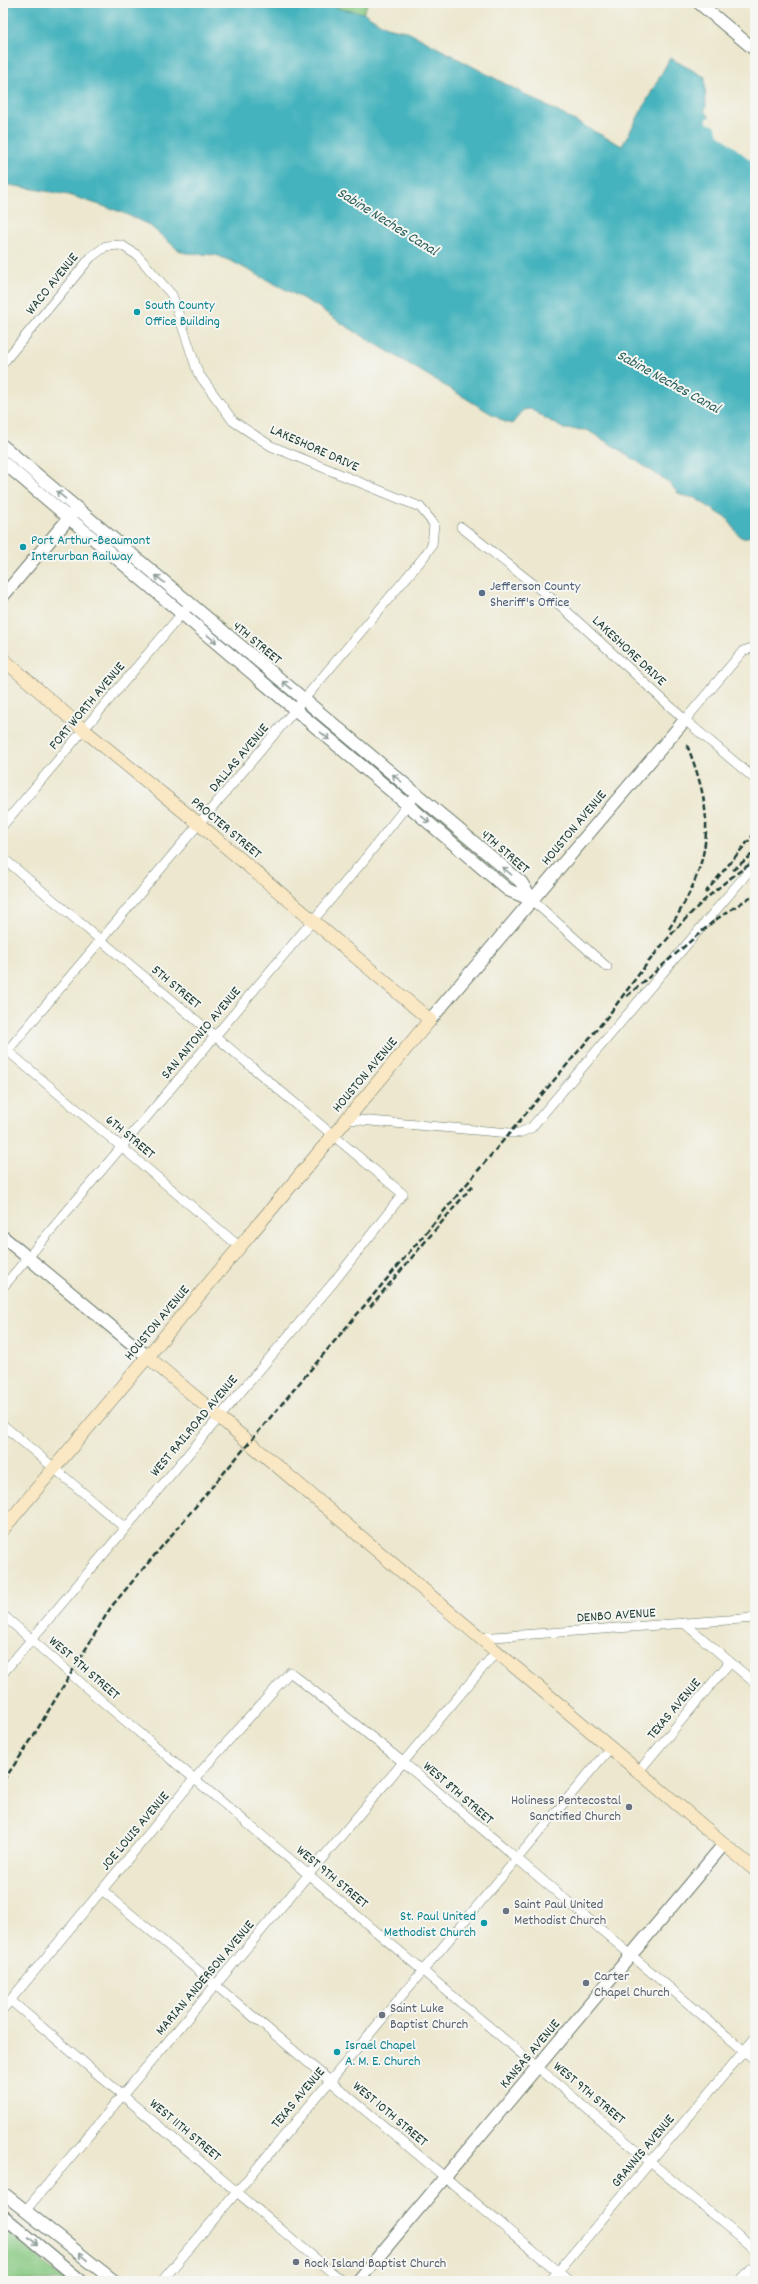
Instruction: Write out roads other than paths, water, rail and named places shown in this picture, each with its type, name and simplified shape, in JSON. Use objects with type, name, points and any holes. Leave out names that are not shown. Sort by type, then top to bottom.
[{"type":"main road","name":"PROCTER STREET","points":[[3,659],[84,730],[199,824],[430,1020]]},
{"type":"main road","name":"HOUSTON AVENUE","points":[[3,1529],[430,1020]]},
{"type":"main road","points":[[148,1357],[218,1418],[755,1870]]},
{"type":"street","points":[[700,3],[755,50]]},
{"type":"street","name":"LAKESHORE DRIVE","points":[[91,257],[106,246],[121,245],[137,254],[172,295],[198,373],[233,421],[271,446],[420,507],[434,524]]},
{"type":"street","name":"WACO AVENUE","points":[[3,363],[91,257]]},
{"type":"street","name":"4TH STREET","points":[[3,446],[521,882],[532,900]]},
{"type":"street","name":"4TH STREET","points":[[3,462],[508,890],[532,900]]},
{"type":"street","points":[[3,596],[77,508]]},
{"type":"street","name":"DALLAS AVENUE","points":[[4,1051],[101,940],[305,700],[423,558],[432,545],[434,524]]},
{"type":"street","name":"LAKESHORE DRIVE","points":[[461,527],[561,606],[685,720],[755,779]]},
{"type":"street","name":"FORT WORTH AVENUE","points":[[3,825],[190,604]]},
{"type":"street","name":"HOUSTON AVENUE","points":[[430,1020],[743,651],[755,647]]},
{"type":"street","name":"SAN ANTONIO AVENUE","points":[[3,1287],[313,920],[416,794]]},
{"type":"street","name":"5TH STREET","points":[[3,858],[403,1194]]},
{"type":"street","points":[[347,1119],[510,1133],[518,1133],[531,1128],[755,864]]},
{"type":"street","points":[[532,900],[607,967]]},
{"type":"street","name":"6TH STREET","points":[[4,1051],[122,1147],[240,1247]]},
{"type":"street","name":"WEST RAILROAD AVENUE","points":[[3,1672],[333,1283],[403,1194]]},
{"type":"street","points":[[3,1237],[148,1357]]},
{"type":"street","points":[[3,1426],[125,1528]]},
{"type":"street","name":"WEST 9TH STREET","points":[[3,1615],[103,1702],[310,1874],[755,2250]]},
{"type":"street","name":"DENBO AVENUE","points":[[479,1638],[755,1618]]},
{"type":"street","points":[[684,1623],[755,1683]]},
{"type":"street","name":"MARIAN ANDERSON AVENUE","points":[[25,2211],[496,1652]]},
{"type":"street","name":"TEXAS AVENUE","points":[[638,1772],[730,1662]]},
{"type":"street","name":"JOE LOUIS AVENUE","points":[[3,2009],[195,1778],[290,1672]]},
{"type":"street","name":"WEST 8TH STREET","points":[[290,1672],[404,1763],[755,2060]]},
{"type":"street","name":"TEXAS AVENUE","points":[[162,2281],[329,2080],[610,1748]]},
{"type":"street","name":"KANSAS AVENUE","points":[[358,2281],[724,1844]]},
{"type":"street","name":"WEST 10TH STREET","points":[[102,1890],[569,2281]]},
{"type":"street","name":"WEST 11TH STREET","points":[[10,2000],[342,2281]]},
{"type":"street","name":"GRANNIS AVENUE","points":[[550,2281],[755,2038]]},
{"type":"street","points":[[3,2193],[114,2281]]},
{"type":"street","points":[[3,2216],[81,2281]]},
{"type":"street","points":[[741,2281],[755,2265]]},
{"type":"water","name":"Sabine Neches Canal","points":[[3,3],[329,3],[340,9],[364,13],[386,27],[406,31],[622,146],[670,58],[705,77],[706,108],[704,110],[716,125],[755,159],[755,535],[743,538],[739,536],[728,519],[695,498],[680,495],[668,482],[587,430],[564,429],[530,409],[523,410],[512,424],[505,422],[341,323],[315,305],[233,262],[216,255],[185,253],[177,249],[149,225],[121,212],[69,195],[3,184]]},
{"type":"railway","points":[[669,929],[694,882],[702,861],[705,840],[706,818],[703,796],[697,772],[687,745]]},
{"type":"railway","points":[[705,893],[755,833]]},
{"type":"railway","points":[[733,870],[755,852]]},
{"type":"railway","points":[[3,1781],[26,1748],[111,1607],[608,1016],[674,931],[712,894],[732,877],[755,861]]},
{"type":"railway","points":[[627,996],[715,920],[755,894]]},
{"type":"railway","points":[[370,1307],[474,1184]]},
{"type":"place","name":"South County Office Building","points":[[137,312]]},
{"type":"place","name":"Port Arthur-Beaumont Interurban Railway","points":[[23,547]]},
{"type":"place","name":"Jefferson County Sheriff's Office","points":[[482,593]]},
{"type":"place","name":"Holiness Pentecostal Sanctified Church","points":[[629,1807]]},
{"type":"place","name":"Saint Paul United Methodist Church","points":[[506,1911]]},
{"type":"place","name":"St. Paul United Methodist Church","points":[[484,1923]]},
{"type":"place","name":"Carter Chapel Church","points":[[586,1983]]},
{"type":"place","name":"Saint Luke Baptist Church","points":[[382,2015]]},
{"type":"place","name":"Israel Chapel A. M. E. Church","points":[[337,2052]]},
{"type":"place","name":"Rock Island Baptist Church","points":[[296,2262]]}]
